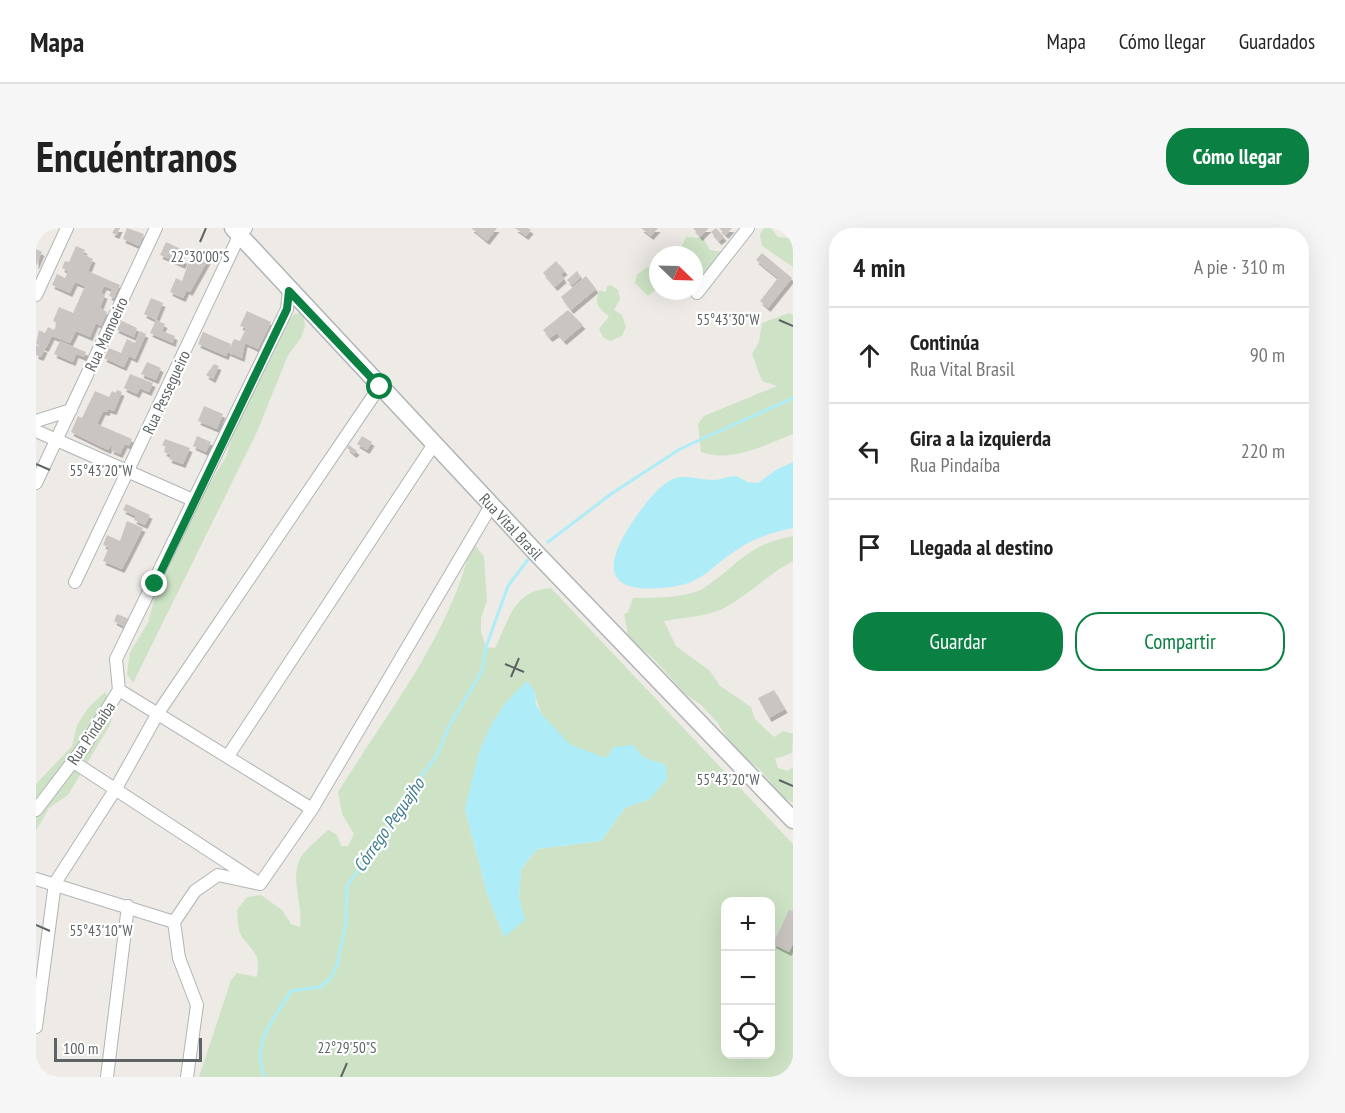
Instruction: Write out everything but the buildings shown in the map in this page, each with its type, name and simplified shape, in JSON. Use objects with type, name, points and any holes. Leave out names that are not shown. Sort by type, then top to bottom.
[{"type":"main road","name":"Rua Vital Brasil","points":[[240,230],[289,291],[793,820]]},
{"type":"street","points":[[36,295],[67,228]]},
{"type":"street","name":"Rua Mamoeiro","points":[[36,483],[156,228]]},
{"type":"street","points":[[703,284],[748,228]]},
{"type":"street","name":"Rua Pessegueiro","points":[[75,582],[240,230]]},
{"type":"street","name":"Rua Pindaíba","points":[[36,810],[84,747],[119,690],[116,659],[287,309],[289,291]]},
{"type":"street","points":[[36,1027],[55,883],[115,790],[158,713],[380,387]]},
{"type":"street","points":[[36,421],[71,410]]},
{"type":"street","points":[[36,431],[193,500]]},
{"type":"street","points":[[228,756],[434,444]]},
{"type":"street","points":[[260,884],[312,809],[492,504]]},
{"type":"street","points":[[119,690],[312,809]]},
{"type":"street","points":[[72,761],[260,884]]},
{"type":"street","points":[[187,1077],[197,1005],[179,958],[174,922],[195,891],[218,875],[260,884]]},
{"type":"street","points":[[36,879],[55,883],[174,922]]},
{"type":"street","points":[[106,1077],[128,906]]},
{"type":"green space","points":[[764,228],[771,228],[778,237],[789,238],[793,245],[793,267],[762,246],[760,235]]},
{"type":"green space","points":[[686,237],[703,238],[710,250],[723,252],[732,260],[719,272],[710,289],[703,288],[703,246],[682,246]]},
{"type":"green space","points":[[649,268],[648,296],[635,283],[637,275]]},
{"type":"green space","points":[[611,285],[618,290],[620,299],[614,310],[622,315],[626,327],[622,336],[610,341],[603,337],[599,329],[609,316],[599,308],[597,298],[600,290],[606,292],[607,286]]},
{"type":"green space","points":[[303,313],[305,326],[301,338],[288,355],[257,432],[133,683],[127,674],[130,652],[148,623],[167,567],[196,506],[226,457],[233,434],[287,322],[294,314]]},
{"type":"green space","points":[[789,313],[793,315],[793,434],[736,454],[713,455],[701,452],[698,424],[704,416],[777,386],[762,381],[752,354],[759,342],[762,323]]},
{"type":"green space","points":[[793,536],[793,561],[736,601],[721,610],[664,621],[676,646],[710,671],[720,686],[751,707],[755,719],[774,737],[783,731],[793,734],[792,753],[775,759],[778,768],[788,771],[793,767],[793,803],[783,797],[760,770],[734,748],[717,722],[700,704],[685,694],[653,658],[628,635],[624,614],[628,612],[633,598],[669,597],[695,592],[715,580],[752,551],[776,540]]},
{"type":"green space","points":[[472,541],[484,557],[487,601],[481,618],[481,632],[486,647],[495,648],[509,617],[521,600],[538,590],[551,588],[793,844],[793,1077],[199,1077],[231,980],[237,973],[257,977],[257,959],[240,932],[237,910],[247,897],[261,895],[282,910],[291,924],[300,927],[296,877],[299,861],[328,830],[337,835],[341,846],[348,846],[354,834],[342,814],[338,792],[416,671],[450,608],[463,575]],"holes":[[[535,692],[536,700],[547,721],[564,740],[575,747],[606,758],[633,745],[643,757],[666,765],[650,799],[625,808],[601,841],[537,849],[521,869],[519,898],[504,937],[487,894],[465,809],[473,781]]]},
{"type":"green space","points":[[105,692],[114,709],[110,725],[68,795],[49,808],[36,831],[36,784],[72,746],[77,725],[89,707]]},
{"type":"water","points":[[793,462],[793,528],[751,542],[704,575],[687,583],[662,588],[641,588],[627,585],[618,579],[614,570],[614,559],[625,533],[647,502],[668,482],[683,477],[714,480],[736,476],[748,482],[758,483],[776,470]]},
{"type":"water","points":[[527,681],[535,692],[536,705],[543,716],[571,745],[606,758],[614,747],[633,745],[643,757],[666,765],[667,779],[650,799],[625,808],[601,841],[537,849],[521,869],[519,898],[525,920],[504,937],[487,894],[465,809],[479,752],[491,725],[506,702]]},
{"type":"waterway","name":"Córrego Peguajho","points":[[548,542],[611,494],[680,449],[793,398]]},
{"type":"waterway","name":"Córrego Peguajho","points":[[264,1077],[261,1052],[266,1031],[291,991],[320,987],[331,978],[337,965],[346,924],[347,886],[392,822],[407,794],[436,757],[449,726],[482,671],[486,647],[508,586],[530,557]]},
{"type":"route","points":[[155,584],[193,500],[208,474],[287,309],[289,291],[380,387]]}]
